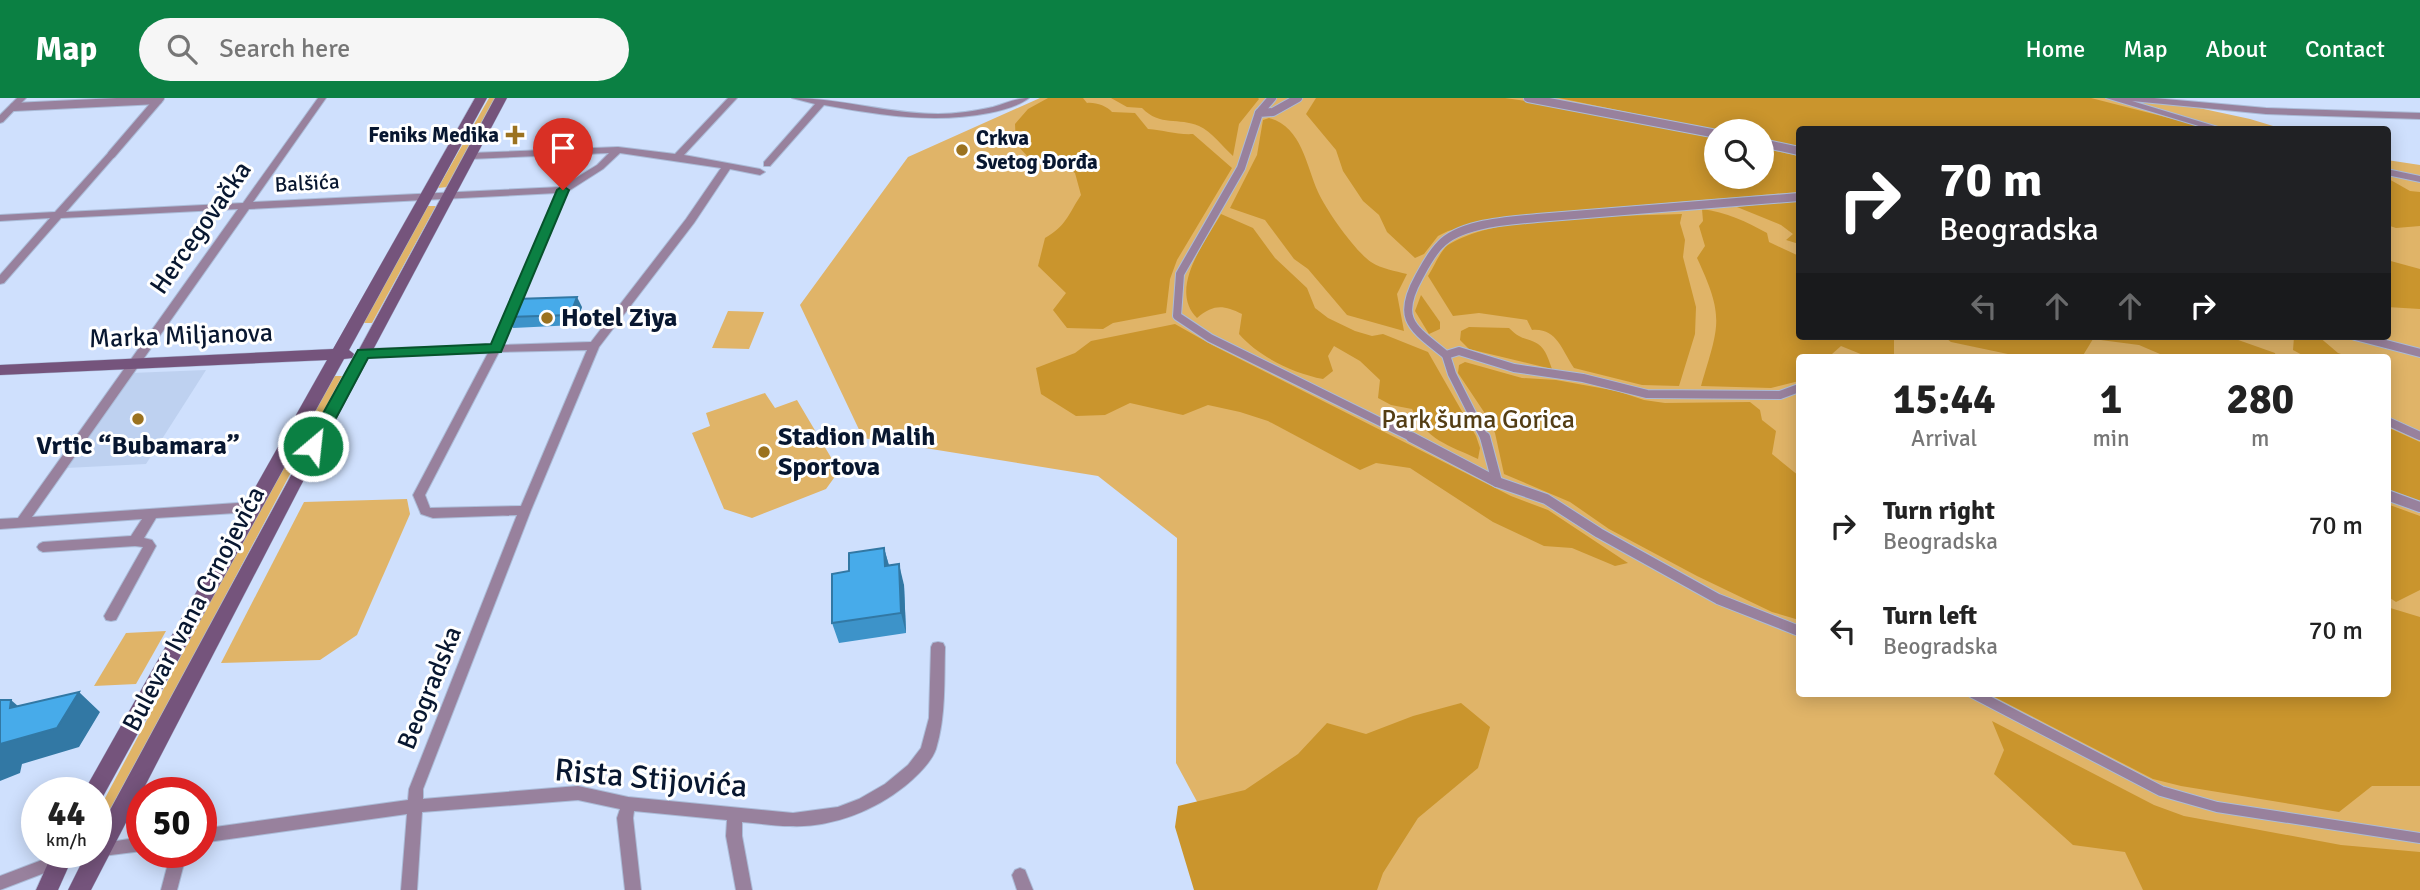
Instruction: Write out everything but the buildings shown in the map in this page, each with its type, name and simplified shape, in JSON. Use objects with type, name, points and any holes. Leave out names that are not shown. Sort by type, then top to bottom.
[{"type":"main road","name":"Bulevar Ivana Crnojevića","points":[[103,777],[481,98]]},
{"type":"main road","name":"Bulevar Ivana Crnojevića","points":[[112,819],[501,98]]},
{"type":"main road","name":"Marka Miljanova","points":[[0,370],[363,353]]},
{"type":"main road","points":[[47,890],[57,868]]},
{"type":"main road","name":"Bulevar Ivana Crnojevića","points":[[79,890],[88,868]]},
{"type":"street","points":[[0,120],[22,98]]},
{"type":"street","name":"Hercegovačka","points":[[22,522],[322,98]]},
{"type":"street","points":[[677,157],[733,98]]},
{"type":"street","points":[[796,98],[927,119],[967,115],[1026,98]]},
{"type":"street","points":[[1272,98],[1259,113],[1241,168],[1180,274],[1177,316],[1210,338],[1349,405],[1497,482],[1546,499],[1621,546],[1718,598],[1796,630]]},
{"type":"street","points":[[1259,113],[1273,112],[1298,98]]},
{"type":"street","points":[[1528,98],[1704,132]]},
{"type":"street","points":[[2110,98],[2210,126]]},
{"type":"street","points":[[2125,98],[2266,111],[2420,116]]},
{"type":"street","points":[[14,107],[159,99]]},
{"type":"street","points":[[0,281],[159,99]]},
{"type":"street","points":[[470,156],[618,150],[727,166],[763,168],[822,102]]},
{"type":"street","points":[[1774,146],[1796,150]]},
{"type":"street","points":[[449,195],[563,190],[600,167],[618,150]]},
{"type":"street","name":"Beogradska","points":[[409,890],[416,789],[525,510],[594,346],[690,221],[727,166]]},
{"type":"street","points":[[2391,173],[2420,179]]},
{"type":"street","points":[[525,510],[433,513],[425,511],[419,495],[496,348],[563,190]]},
{"type":"street","name":"Balšića","points":[[0,218],[449,195]]},
{"type":"street","points":[[1497,482],[1487,441],[1478,419],[1448,370],[1446,355],[1417,331],[1406,309],[1407,298],[1441,243],[1468,229],[1499,222],[1796,197]]},
{"type":"street","points":[[2370,340],[2420,353]]},
{"type":"street","points":[[363,353],[594,346]]},
{"type":"street","points":[[1446,355],[1459,351],[1514,368],[1583,378],[1647,394],[1780,395],[1796,389]]},
{"type":"street","points":[[2391,423],[2420,436]]},
{"type":"street","points":[[2391,496],[2420,507]]},
{"type":"street","points":[[0,524],[252,507]]},
{"type":"street","points":[[135,541],[152,514]]},
{"type":"street","points":[[43,547],[135,541],[148,543],[150,546],[111,617]]},
{"type":"street","name":"Rista Stijovića","points":[[217,834],[414,806],[578,793],[628,804],[793,820],[831,816],[864,804],[902,780],[921,760],[935,729],[938,647]]},
{"type":"street","points":[[1981,697],[2161,791],[2217,807],[2420,838]]},
{"type":"street","points":[[628,804],[625,818],[634,890]]},
{"type":"street","points":[[736,813],[734,835],[744,890]]},
{"type":"street","points":[[0,883],[34,868]]},
{"type":"street","points":[[169,890],[175,868]]},
{"type":"shaded area","points":[[1048,98],[1083,98],[1087,103],[1101,105],[1112,112],[1135,113],[1148,129],[1193,134],[1232,168],[1177,260],[1170,279],[1166,313],[1113,323],[1103,329],[1067,328],[1053,310],[1066,293],[1038,266],[1045,238],[1062,224],[1081,195],[1075,173],[1057,162],[1030,159],[1016,144],[1015,124],[1028,109]]},
{"type":"shaded area","points":[[1111,98],[1259,99],[1239,124],[1233,156],[1213,135],[1199,126],[1156,118],[1142,108],[1127,107]]},
{"type":"shaded area","points":[[1316,98],[1505,98],[1704,136],[1704,189],[1774,189],[1774,151],[1796,155],[1796,192],[1511,216],[1448,231],[1438,236],[1424,254],[1415,258],[1387,232],[1379,215],[1363,201],[1343,171],[1336,150],[1306,114]]},
{"type":"shaded area","points":[[1559,98],[2091,98],[2200,126],[1796,126],[1796,147],[1774,143],[1774,119],[1704,119],[1704,128]]},
{"type":"shaded area","points":[[1269,118],[1280,123],[1296,138],[1322,200],[1364,257],[1375,264],[1407,274],[1397,294],[1404,331],[1347,315],[1308,269],[1294,259],[1265,220],[1230,208],[1257,155],[1263,120]]},
{"type":"shaded area","points":[[2391,180],[2410,191],[2420,192],[2420,226],[2391,226]]},
{"type":"shaded area","points":[[1796,202],[1796,243],[1786,240],[1793,234],[1781,225],[1737,207]]},
{"type":"shaded area","points":[[1702,209],[1728,215],[1767,233],[1769,242],[1796,255],[1796,340],[1894,340],[1894,354],[1861,354],[1841,346],[1832,354],[1796,354],[1796,382],[1771,388],[1701,386],[1712,349],[1716,322],[1712,295],[1697,258],[1705,246],[1699,226],[1703,221]]},
{"type":"shaded area","points":[[1221,214],[1253,228],[1275,258],[1307,288],[1315,308],[1328,318],[1355,331],[1372,336],[1383,334],[1428,352],[1476,436],[1480,448],[1478,459],[1431,435],[1412,409],[1391,405],[1378,398],[1380,380],[1360,361],[1334,346],[1328,356],[1333,371],[1323,379],[1300,373],[1256,350],[1239,334],[1242,314],[1219,307],[1197,318],[1189,306],[1186,293],[1188,280],[1199,252]]},
{"type":"shaded area","points":[[1682,214],[1680,223],[1685,240],[1683,257],[1696,307],[1695,334],[1679,386],[1642,385],[1574,368],[1558,341],[1547,332],[1532,330],[1527,320],[1479,313],[1453,316],[1428,276],[1448,245],[1497,227],[1561,219]]},
{"type":"shaded area","points":[[2391,261],[2420,269],[2420,309],[2391,307]]},
{"type":"shaded area","points":[[1421,295],[1440,322],[1440,329],[1429,334],[1415,311]]},
{"type":"shaded area","points":[[1175,324],[1511,496],[1548,510],[1628,563],[1615,566],[1572,548],[1544,546],[1493,522],[1410,468],[1376,463],[1360,470],[1268,421],[1240,412],[1208,405],[1183,415],[1130,403],[1105,415],[1076,416],[1041,394],[1036,368],[1075,353],[1091,341]]},
{"type":"shaded area","points":[[1469,327],[1509,328],[1517,335],[1541,346],[1552,369],[1469,349],[1460,340],[1461,331]]},
{"type":"shaded area","points":[[1948,340],[2092,340],[2084,354],[2008,354]]},
{"type":"shaded area","points":[[2101,340],[2238,340],[2275,354],[2160,354],[2139,345]]},
{"type":"shaded area","points":[[2294,340],[2323,340],[2341,354],[2300,354],[2293,350]]},
{"type":"shaded area","points":[[1465,362],[1522,378],[1556,380],[1665,403],[1750,402],[1760,410],[1762,420],[1776,431],[1772,454],[1796,474],[1796,619],[1772,612],[1697,576],[1609,529],[1570,502],[1504,474],[1495,433],[1458,373],[1459,365]]},
{"type":"shaded area","name":"Vrtic “Bubamara”","points":[[206,370],[146,464],[66,468],[131,373]]},
{"type":"shaded area","points":[[2391,429],[2420,442],[2420,501],[2391,490]]},
{"type":"shaded area","points":[[2391,505],[2420,516],[2420,590],[2396,602],[2391,599]]},
{"type":"shaded area","points":[[2391,608],[2420,617],[2420,786],[2372,786],[2339,812],[2153,779],[1995,697],[2391,697]]},
{"type":"shaded area","points":[[1461,703],[1490,727],[1478,768],[1418,818],[1383,873],[1377,890],[1194,890],[1175,827],[1178,806],[1245,790],[1298,754],[1327,723],[1366,734],[1413,716]]},
{"type":"shaded area","points":[[1992,721],[2154,805],[2184,816],[2341,845],[2420,852],[2420,890],[2143,890],[2125,852],[2073,845],[1994,774],[2004,750]]},
{"type":"green space","points":[[489,98],[496,98],[447,187],[438,188]]},
{"type":"green space","name":"Park šuma Gorica","points":[[1040,98],[2153,98],[2273,126],[1796,126],[1796,340],[2391,340],[2391,161],[2420,165],[2420,890],[1245,890],[1176,763],[1177,538],[1098,476],[863,438],[800,305],[908,157]]},
{"type":"green space","points":[[427,206],[436,206],[372,323],[362,323]]},
{"type":"green space","points":[[728,311],[764,312],[749,349],[712,348]]},
{"type":"green space","points":[[331,376],[342,376],[130,777],[126,777],[126,784],[112,810],[112,785]]},
{"type":"green space","name":"Stadion Malih Sportova","points":[[765,393],[775,408],[797,400],[839,471],[826,489],[752,518],[724,509],[692,433],[710,426],[706,413]]},
{"type":"green space","points":[[407,499],[410,514],[357,635],[320,660],[221,663],[304,502]]},
{"type":"green space","points":[[166,631],[136,684],[94,686],[126,633]]},
{"type":"place","name":"Feniks Medika","points":[[515,135]]},
{"type":"place","name":"Crkva Svetog Đorđa","points":[[962,150]]},
{"type":"place","name":"Hotel Ziya","points":[[547,318]]},
{"type":"place","name":"Vrtic “Bubamara”","points":[[138,419]]},
{"type":"place","name":"Stadion Malih Sportova","points":[[764,452]]},
{"type":"route","points":[[313,446],[363,353],[496,348],[563,190]]}]
